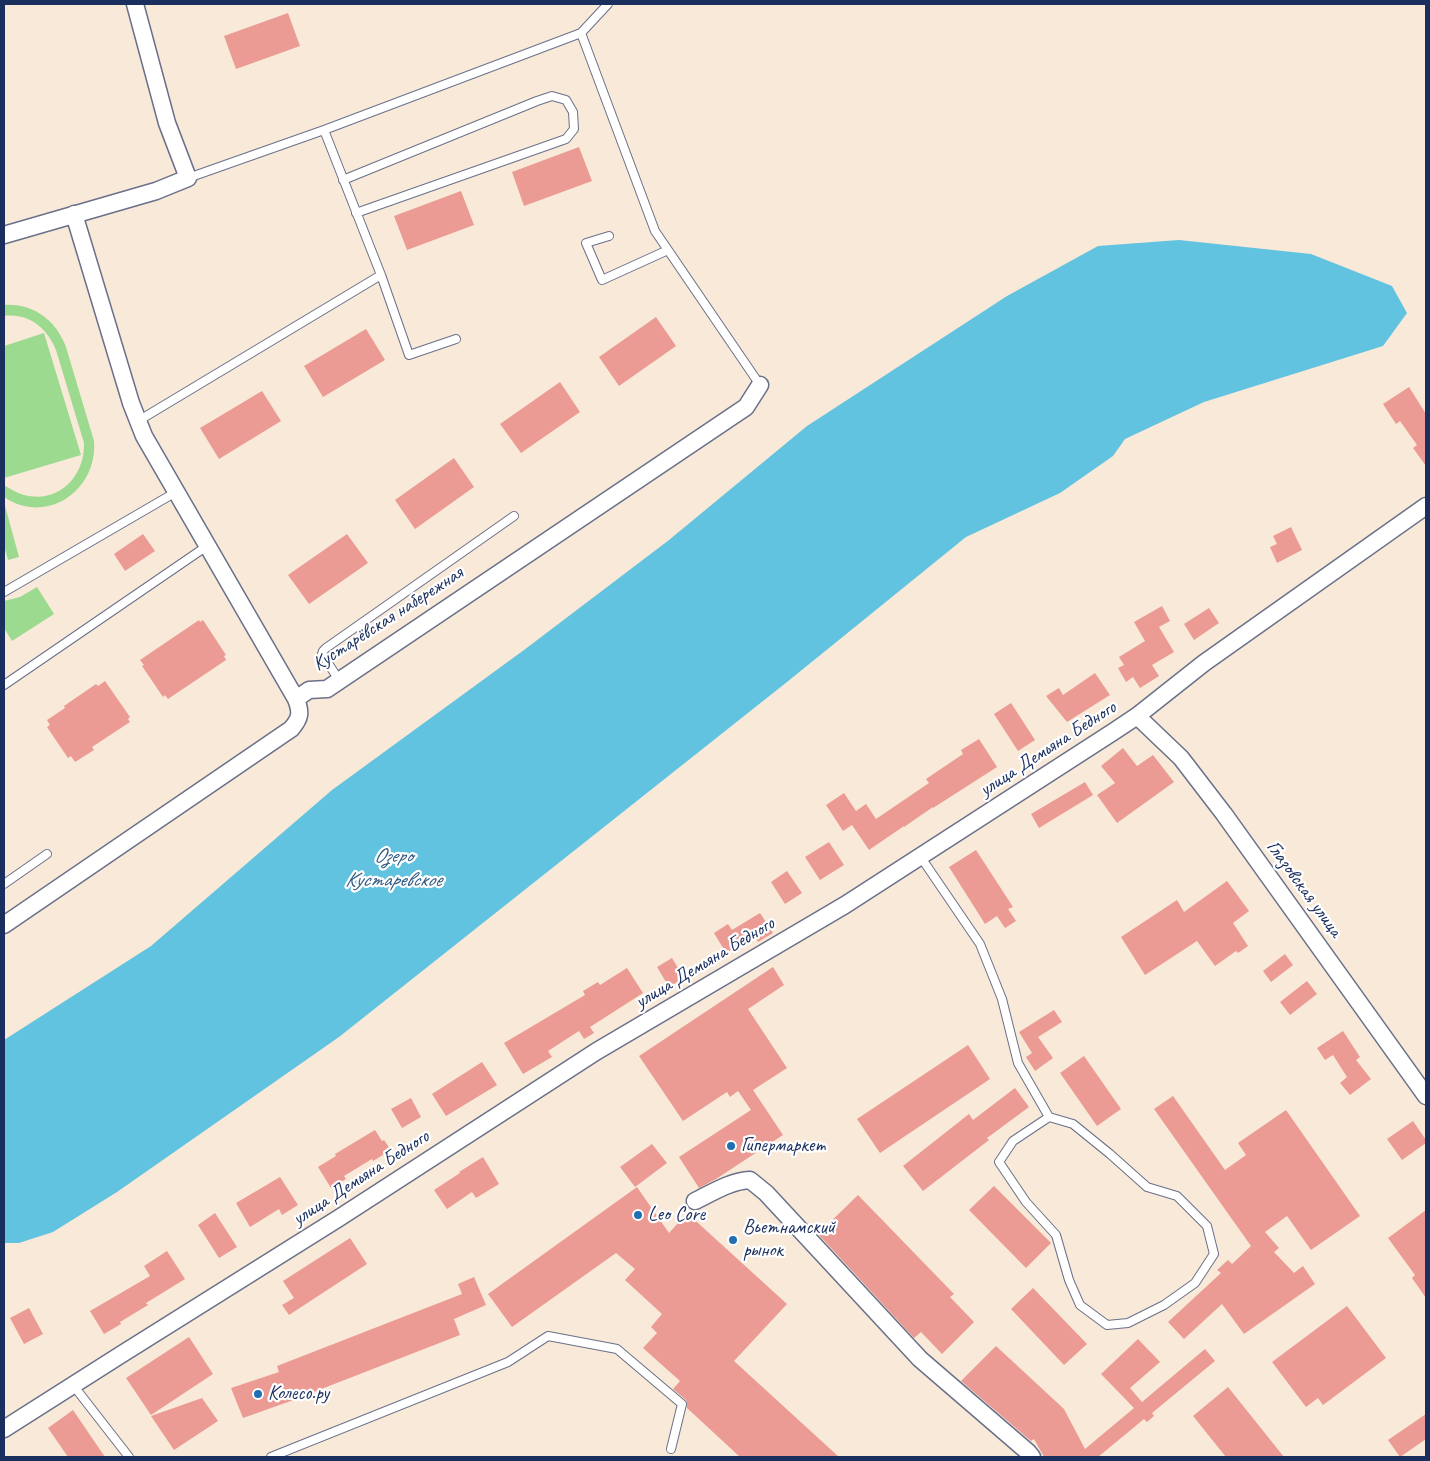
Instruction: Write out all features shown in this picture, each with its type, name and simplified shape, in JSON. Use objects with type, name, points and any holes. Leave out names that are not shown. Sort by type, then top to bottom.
[{"type":"street","points":[[4,235],[156,191],[188,178],[167,123],[135,4]]},
{"type":"street","points":[[4,925],[291,729],[297,722],[300,708],[151,448],[138,421],[128,394],[74,214]]},
{"type":"street","name":"Кустарёвская набережная","points":[[296,699],[308,690],[327,688],[340,680],[746,407],[760,385]]},
{"type":"street","name":"улица Демьяна Бедного","points":[[4,1430],[339,1218],[597,1051],[845,905],[1137,716],[1204,663],[1420,510]]},
{"type":"street","name":"Глазовская улица","points":[[1137,716],[1181,758],[1224,814],[1426,1096]]},
{"type":"street","points":[[695,1201],[726,1186],[750,1180],[766,1193],[920,1359],[1032,1457]]},
{"type":"lane","points":[[188,178],[324,130],[581,33],[608,4]]},
{"type":"lane","points":[[581,33],[655,231],[760,385]]},
{"type":"lane","points":[[343,180],[552,96],[566,100],[573,112],[574,129],[566,139],[356,213]]},
{"type":"lane","points":[[324,130],[381,275],[409,355],[456,339]]},
{"type":"lane","points":[[609,236],[586,242],[602,280],[668,250]]},
{"type":"lane","points":[[138,421],[381,275]]},
{"type":"lane","points":[[4,592],[176,492]]},
{"type":"lane","points":[[340,680],[322,654],[326,648],[514,516]]},
{"type":"lane","points":[[4,685],[207,546]]},
{"type":"lane","points":[[4,884],[47,854]]},
{"type":"lane","points":[[920,856],[980,944],[1002,998],[1018,1063],[1049,1117],[1073,1124],[1147,1187],[1177,1196],[1207,1226],[1214,1254],[1194,1283],[1164,1305],[1128,1322],[1107,1325],[1080,1305],[1069,1280],[1056,1235],[1026,1202],[998,1162],[1013,1142],[1049,1117]]},
{"type":"lane","points":[[271,1457],[508,1362],[548,1336],[617,1350],[682,1404],[672,1449]]},
{"type":"lane","points":[[73,1385],[129,1457]]},
{"type":"green space","points":[[4,305],[15,305],[34,310],[50,321],[62,337],[94,441],[93,459],[88,474],[79,488],[67,498],[52,505],[37,507],[20,505],[4,497],[4,485],[21,494],[37,497],[59,491],[68,485],[75,476],[83,455],[84,443],[56,350],[48,335],[29,320],[21,317],[4,316]]},
{"type":"green space","points":[[44,333],[81,455],[4,478],[4,346]]},
{"type":"green space","points":[[4,502],[19,557],[8,560],[4,546]]},
{"type":"green space","points":[[37,587],[54,614],[12,641],[4,628],[4,601],[20,597]]},
{"type":"water","name":"Озеро Кустаревское","points":[[1179,240],[1311,254],[1392,286],[1407,313],[1383,346],[1204,402],[1125,439],[1113,456],[1060,493],[966,537],[787,682],[339,1037],[117,1192],[53,1232],[19,1243],[4,1243],[4,1040],[151,946],[332,790],[524,650],[669,540],[807,426],[1007,296],[1098,246]]},
{"type":"building","points":[[288,13],[300,46],[236,69],[224,36]]},
{"type":"building","points":[[579,147],[592,181],[524,206],[512,172]]},
{"type":"building","points":[[461,191],[474,225],[407,250],[394,216]]},
{"type":"building","points":[[656,317],[676,346],[619,386],[599,357]]},
{"type":"building","points":[[366,329],[385,360],[323,397],[304,366]]},
{"type":"building","points":[[560,382],[580,412],[521,453],[500,424]]},
{"type":"building","points":[[1409,387],[1426,414],[1426,466],[1413,448],[1417,445],[1400,421],[1396,424],[1383,404]]},
{"type":"building","points":[[262,391],[281,421],[219,459],[200,428]]},
{"type":"building","points":[[454,458],[474,487],[415,529],[395,500]]},
{"type":"building","points":[[1291,527],[1302,550],[1277,563],[1270,547],[1277,544],[1273,536]]},
{"type":"building","points":[[143,534],[155,551],[125,571],[114,554]]},
{"type":"building","points":[[347,534],[368,563],[309,604],[288,575]]},
{"type":"building","points":[[1162,606],[1170,621],[1159,627],[1174,652],[1152,665],[1159,676],[1140,688],[1133,677],[1126,682],[1118,668],[1124,665],[1119,657],[1145,641],[1134,622]]},
{"type":"building","points":[[1209,608],[1219,623],[1194,640],[1184,624]]},
{"type":"building","points":[[199,620],[200,622],[203,620],[226,655],[224,656],[226,660],[168,699],[165,695],[163,697],[140,660]]},
{"type":"building","points":[[1095,673],[1110,695],[1067,722],[1046,696],[1059,688],[1063,695]]},
{"type":"building","points":[[105,681],[130,717],[128,719],[130,722],[92,747],[94,750],[75,762],[71,756],[68,758],[47,727],[50,725],[47,720],[96,684],[98,686]]},
{"type":"building","points":[[1011,703],[1035,740],[1018,751],[994,714]]},
{"type":"building","points":[[979,739],[997,767],[869,850],[852,825],[843,831],[826,805],[844,793],[856,811],[866,804],[876,819],[929,783],[926,779],[963,754],[961,750]]},
{"type":"building","points":[[1123,748],[1137,766],[1153,755],[1174,782],[1117,823],[1097,795],[1115,783],[1101,766]]},
{"type":"building","points":[[1085,782],[1093,795],[1039,828],[1031,814]]},
{"type":"building","points":[[829,842],[844,865],[820,880],[805,857]]},
{"type":"building","points":[[976,850],[1013,907],[1008,909],[1016,921],[1005,928],[997,916],[985,924],[949,867]]},
{"type":"building","points":[[787,871],[802,893],[785,904],[771,882]]},
{"type":"building","points":[[1227,881],[1249,911],[1233,923],[1248,946],[1238,953],[1236,951],[1215,966],[1197,941],[1145,975],[1121,937],[1177,900],[1184,912]]},
{"type":"building","points":[[760,913],[773,933],[758,942],[754,936],[726,953],[714,933],[728,924],[732,930]]},
{"type":"building","points":[[1285,954],[1293,965],[1271,982],[1263,971]]},
{"type":"building","points":[[672,958],[684,978],[669,987],[657,967]]},
{"type":"building","points":[[773,967],[784,985],[748,1009],[787,1068],[753,1090],[783,1135],[699,1188],[679,1157],[751,1110],[738,1091],[730,1097],[727,1092],[683,1121],[639,1056]]},
{"type":"building","points":[[627,968],[643,993],[590,1027],[594,1033],[584,1039],[579,1031],[548,1051],[552,1057],[523,1074],[504,1043],[585,995],[583,991],[598,982],[600,985]]},
{"type":"building","points":[[1307,981],[1317,994],[1290,1015],[1280,1002]]},
{"type":"building","points":[[1054,1010],[1062,1022],[1038,1037],[1053,1058],[1035,1071],[1026,1057],[1032,1053],[1019,1032]]},
{"type":"building","points":[[1343,1031],[1360,1057],[1356,1060],[1371,1079],[1350,1095],[1340,1083],[1347,1077],[1333,1055],[1325,1060],[1317,1048]]},
{"type":"building","points":[[968,1045],[990,1079],[880,1153],[857,1119]]},
{"type":"building","points":[[1084,1056],[1121,1109],[1097,1126],[1060,1073]]},
{"type":"building","points":[[482,1062],[497,1085],[446,1116],[432,1094]]},
{"type":"building","points":[[1015,1088],[1029,1107],[987,1138],[989,1140],[923,1191],[903,1166],[969,1114],[973,1120]]},
{"type":"building","points":[[1173,1096],[1225,1170],[1246,1155],[1238,1143],[1286,1110],[1360,1216],[1311,1250],[1287,1216],[1265,1232],[1279,1248],[1274,1252],[1294,1273],[1303,1266],[1315,1284],[1244,1334],[1222,1304],[1184,1339],[1168,1322],[1221,1273],[1217,1270],[1228,1260],[1232,1264],[1251,1246],[1154,1109]]},
{"type":"building","points":[[411,1098],[421,1117],[402,1128],[391,1109]]},
{"type":"building","points":[[1413,1121],[1426,1140],[1426,1143],[1402,1160],[1387,1139]]},
{"type":"building","points":[[375,1130],[391,1150],[344,1176],[346,1179],[331,1188],[318,1167],[336,1156],[335,1154]]},
{"type":"building","points":[[652,1144],[667,1163],[635,1187],[620,1167]]},
{"type":"building","points":[[483,1157],[499,1184],[476,1198],[472,1192],[447,1209],[434,1190]]},
{"type":"building","points":[[280,1177],[298,1205],[282,1215],[279,1209],[250,1227],[236,1203]]},
{"type":"building","points":[[994,1186],[1051,1243],[1026,1268],[969,1210]]},
{"type":"building","points":[[637,1187],[669,1233],[687,1213],[787,1304],[734,1361],[839,1457],[740,1457],[687,1408],[686,1400],[673,1389],[680,1381],[643,1348],[657,1333],[651,1327],[662,1314],[625,1280],[635,1269],[616,1253],[512,1327],[488,1294]]},
{"type":"building","points":[[858,1195],[954,1294],[950,1297],[974,1322],[942,1354],[921,1332],[914,1338],[818,1234]]},
{"type":"building","points":[[1426,1210],[1426,1298],[1412,1278],[1415,1275],[1388,1238]]},
{"type":"building","points":[[215,1213],[237,1247],[219,1258],[198,1225]]},
{"type":"building","points":[[350,1238],[367,1264],[289,1315],[282,1305],[294,1298],[283,1281]]},
{"type":"building","points":[[167,1251],[185,1279],[146,1303],[148,1305],[104,1334],[90,1311],[150,1276],[144,1266]]},
{"type":"building","points":[[474,1277],[486,1305],[454,1319],[460,1335],[243,1418],[231,1388],[279,1372],[277,1366],[462,1294],[458,1284]]},
{"type":"building","points":[[1033,1288],[1087,1344],[1064,1365],[1011,1309]]},
{"type":"building","points":[[1347,1306],[1386,1358],[1323,1405],[1318,1398],[1306,1407],[1272,1362]]},
{"type":"building","points":[[29,1308],[43,1334],[24,1344],[10,1318]]},
{"type":"building","points":[[189,1337],[213,1374],[151,1415],[126,1378]]},
{"type":"building","points":[[1138,1339],[1160,1362],[1130,1388],[1142,1402],[1205,1349],[1215,1361],[1152,1413],[1154,1416],[1147,1422],[1144,1419],[1098,1457],[1044,1457],[1034,1439],[1031,1441],[961,1381],[996,1346],[1064,1409],[1085,1449],[1134,1408],[1101,1374]]},
{"type":"building","points":[[1228,1387],[1284,1457],[1226,1457],[1193,1416]]},
{"type":"building","points":[[202,1398],[218,1421],[174,1450],[151,1416]]},
{"type":"building","points":[[73,1410],[105,1457],[68,1457],[48,1428]]},
{"type":"building","points":[[1426,1414],[1426,1439],[1400,1457],[1388,1440]]},
{"type":"place","name":"Гипермаркет","points":[[731,1146]]},
{"type":"place","name":"Leo Core","points":[[638,1215]]},
{"type":"place","name":"Вьетнамский рынок","points":[[733,1240]]},
{"type":"place","name":"Колесо.ру","points":[[258,1394]]}]
